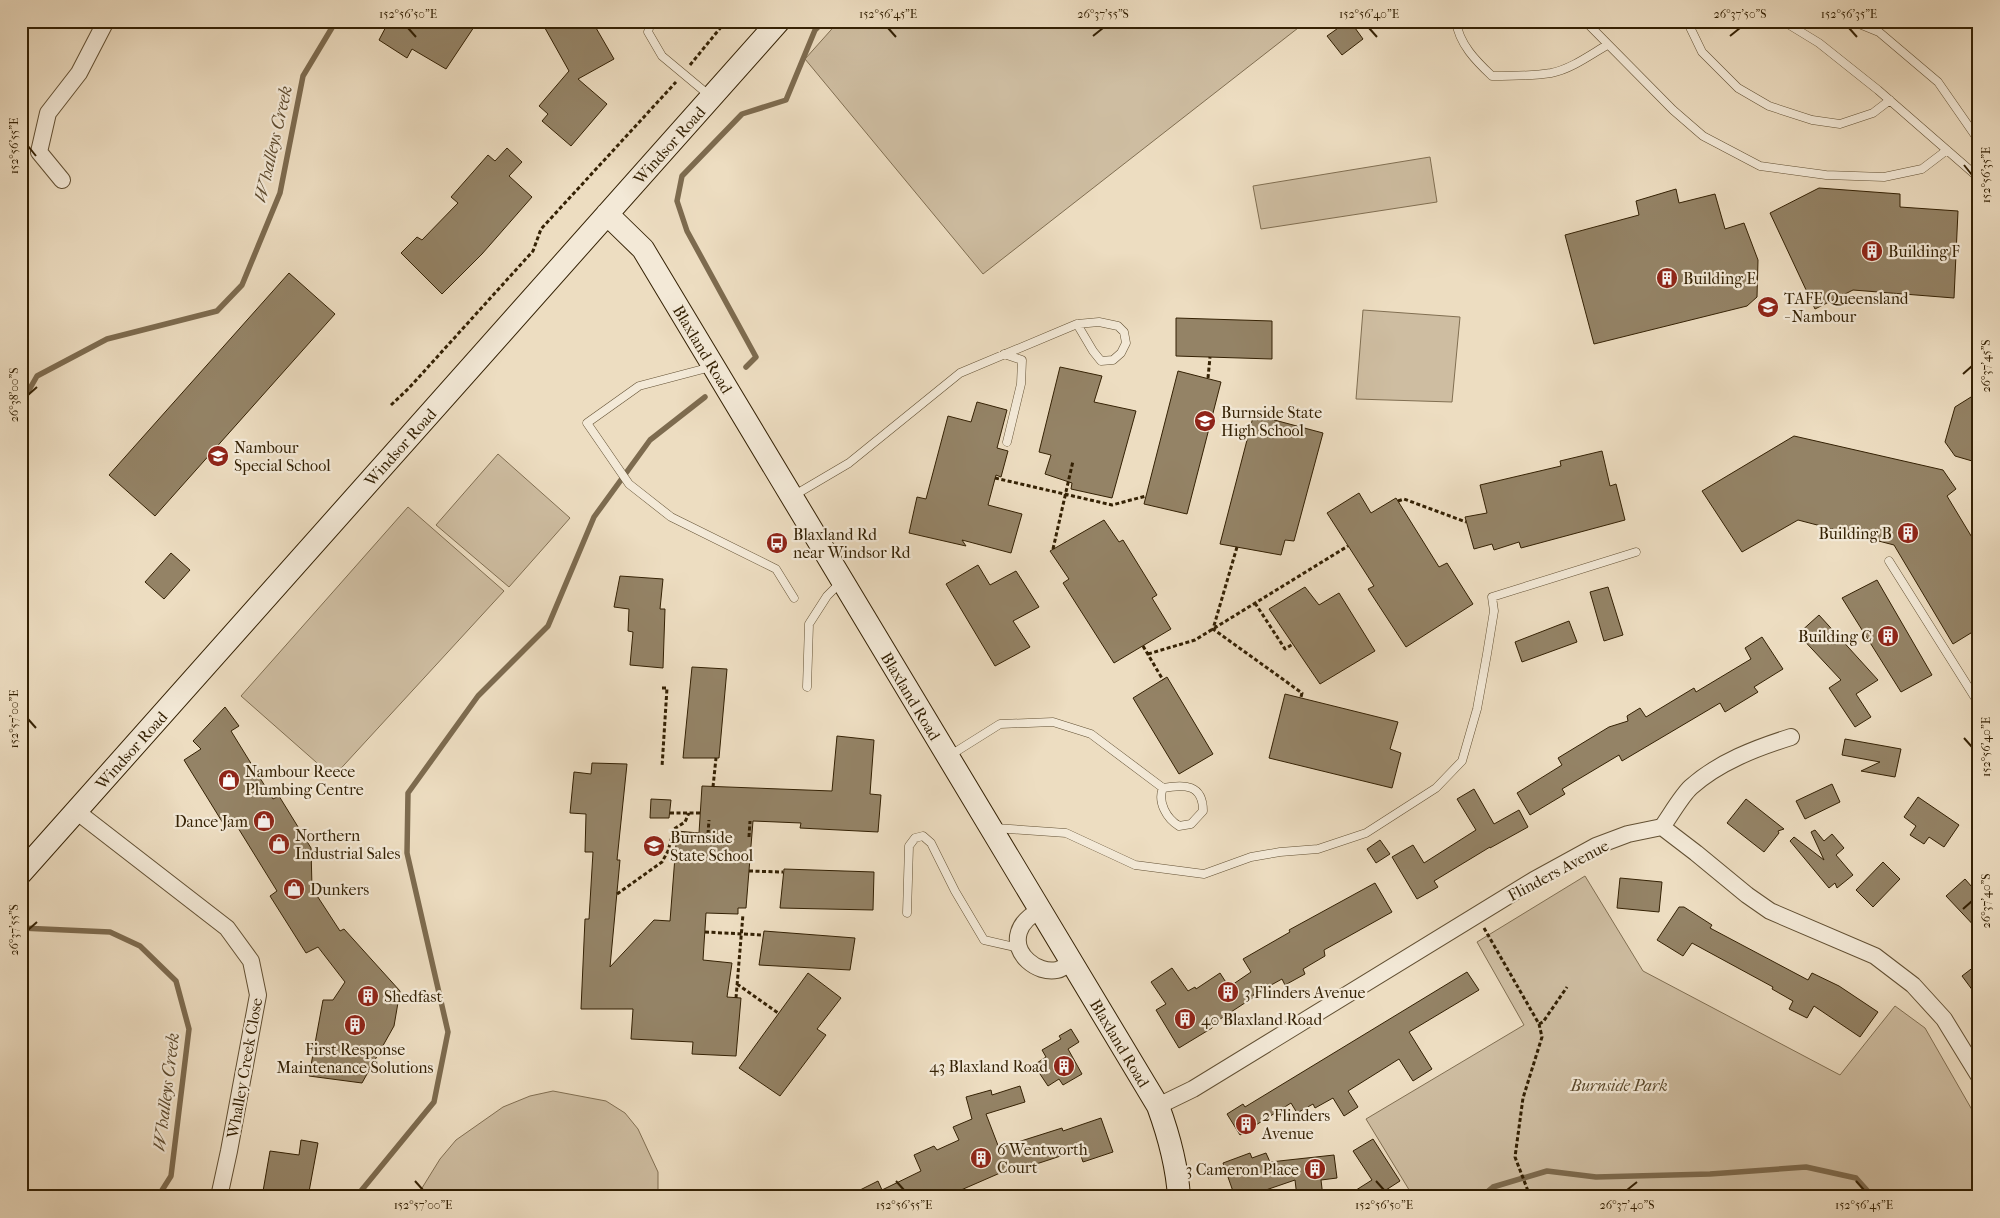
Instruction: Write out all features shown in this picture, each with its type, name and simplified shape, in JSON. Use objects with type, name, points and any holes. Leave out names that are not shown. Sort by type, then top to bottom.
[{"type":"street","points":[[62,180],[39,152],[48,113],[79,73],[106,21]]},
{"type":"street","name":"Windsor Road","points":[[21,873],[779,21]]},
{"type":"street","name":"Blaxland Road","points":[[607,214],[643,249],[1158,1106],[1168,1132],[1178,1174],[1179,1197]]},
{"type":"street","points":[[1791,737],[1756,748],[1713,771],[1690,788],[1662,827],[1746,895],[1770,911],[1875,956],[1913,985],[1944,1019],[1979,1076]]},
{"type":"street","name":"Whalley Creek Close","points":[[76,811],[227,928],[251,961],[258,995],[219,1197]]},
{"type":"street","name":"Flinders Avenue","points":[[1158,1106],[1193,1089],[1476,914],[1596,846],[1628,834],[1662,827]]},
{"type":"street","points":[[1040,910],[1029,917],[1018,933],[1019,948],[1024,957],[1045,970],[1058,970],[1071,962]]},
{"type":"lane","points":[[651,21],[648,32],[662,56],[712,98]]},
{"type":"lane","points":[[1456,21],[1458,33],[1474,59],[1492,76],[1526,76],[1553,72],[1583,59],[1607,45]]},
{"type":"lane","points":[[1585,21],[1607,45],[1703,136],[1760,166],[1826,175],[1884,177],[1922,169],[1947,150]]},
{"type":"lane","points":[[1687,21],[1702,52],[1738,88],[1769,106],[1812,120],[1840,124],[1873,113],[1890,100]]},
{"type":"lane","points":[[1783,21],[1820,43],[1890,100],[1979,178]]},
{"type":"lane","points":[[1852,21],[1879,32],[1938,82],[1979,141]]},
{"type":"lane","points":[[791,497],[849,463],[960,373],[1077,324],[1099,322],[1118,326],[1124,332],[1126,343],[1121,354],[1113,360],[1101,361],[1093,352],[1077,324]]},
{"type":"lane","points":[[1004,354],[1022,360],[1021,384],[1006,442]]},
{"type":"lane","points":[[713,366],[639,386],[587,423],[629,484],[671,517],[776,569],[794,598]]},
{"type":"lane","points":[[990,828],[1066,834],[1135,865],[1204,874],[1251,857],[1280,852],[1318,849],[1366,833],[1436,788],[1462,761],[1477,709],[1484,673],[1494,611],[1492,597],[1636,552]]},
{"type":"lane","points":[[1889,561],[1979,704]]},
{"type":"lane","points":[[807,686],[808,624],[827,596],[842,581]]},
{"type":"lane","points":[[948,757],[1000,724],[1053,722],[1091,734],[1163,788],[1186,785],[1194,790],[1203,802],[1203,811],[1191,824],[1179,826],[1170,820],[1165,811],[1160,795],[1163,788]]},
{"type":"lane","points":[[906,912],[909,846],[915,838],[922,836],[931,843],[955,891],[984,940],[1019,948]]},
{"type":"path","points":[[391,405],[409,388],[533,251],[542,229],[683,74],[726,21]]},
{"type":"path","points":[[1208,378],[1210,357]]},
{"type":"path","points":[[1053,549],[1073,461]]},
{"type":"path","points":[[995,478],[1112,505],[1146,496]]},
{"type":"path","points":[[1398,501],[1404,499],[1466,522]]},
{"type":"path","points":[[1148,654],[1194,640],[1348,546]]},
{"type":"path","points":[[1213,629],[1237,547]]},
{"type":"path","points":[[1255,603],[1285,649],[1293,644]]},
{"type":"path","points":[[1213,629],[1302,693],[1301,697]]},
{"type":"path","points":[[1143,646],[1163,680]]},
{"type":"path","points":[[662,688],[667,688],[662,767]]},
{"type":"path","points":[[713,787],[716,758]]},
{"type":"path","points":[[670,813],[700,814]]},
{"type":"path","points":[[617,894],[662,862],[668,851],[674,829],[685,822],[689,813]]},
{"type":"path","points":[[708,834],[709,820]]},
{"type":"path","points":[[749,837],[750,821]]},
{"type":"path","points":[[749,870],[783,872]]},
{"type":"path","points":[[736,998],[743,914]]},
{"type":"path","points":[[1476,914],[1539,1024],[1542,1037],[1523,1098],[1515,1157],[1528,1191],[1528,1197]]},
{"type":"path","points":[[705,932],[763,935]]},
{"type":"path","points":[[737,984],[778,1012]]},
{"type":"path","points":[[1539,1024],[1543,1022],[1567,987]]},
{"type":"green space","points":[[839,21],[1307,21],[983,274],[805,59]]},
{"type":"green space","points":[[1430,157],[1437,202],[1261,229],[1253,186]]},
{"type":"green space","points":[[1363,310],[1460,317],[1452,402],[1356,399]]},
{"type":"green space","points":[[498,454],[570,518],[509,587],[436,525]]},
{"type":"green space","points":[[408,507],[504,591],[333,777],[241,696]]},
{"type":"green space","name":"Burnside Park","points":[[1585,876],[1643,971],[1840,1075],[1895,1006],[1925,1028],[1979,1122],[1979,1197],[1411,1197],[1411,1193],[1366,1119],[1524,1025],[1477,942]]},
{"type":"green space","points":[[553,1091],[606,1101],[625,1113],[638,1129],[658,1172],[658,1197],[419,1197],[422,1188],[440,1159],[456,1140],[503,1107],[530,1096]]},
{"type":"building","points":[[389,21],[478,21],[446,69],[412,49],[407,58],[379,40]]},
{"type":"building","points":[[541,21],[592,21],[614,59],[578,79],[607,104],[571,146],[542,121],[548,114],[539,106],[569,71]]},
{"type":"building","points":[[1350,21],[1363,39],[1342,55],[1327,36]]},
{"type":"building","points":[[507,148],[522,162],[509,176],[532,197],[482,254],[442,294],[401,253],[417,237],[422,240],[458,203],[451,197],[488,155],[495,161]]},
{"type":"building","name":"Building F","points":[[1819,188],[1900,194],[1900,207],[1958,211],[1954,298],[1853,290],[1815,309],[1770,213]]},
{"type":"building","name":"Building E","points":[[1676,189],[1679,203],[1715,194],[1725,229],[1744,223],[1758,260],[1757,297],[1747,306],[1594,344],[1565,235],[1639,215],[1636,201]]},
{"type":"building","points":[[289,273],[335,314],[155,516],[109,475]]},
{"type":"building","points":[[1176,318],[1272,321],[1272,359],[1176,356]]},
{"type":"building","points":[[1060,367],[1102,376],[1094,402],[1136,411],[1112,498],[1071,489],[1072,483],[1045,474],[1051,455],[1039,452]]},
{"type":"building","points":[[1178,371],[1221,382],[1187,514],[1144,504]]},
{"type":"building","points":[[1979,392],[1979,463],[1955,456],[1945,442],[1955,407]]},
{"type":"building","points":[[977,402],[1007,410],[997,448],[1008,451],[1001,477],[996,475],[988,505],[1022,514],[1011,553],[962,540],[966,546],[909,533],[917,497],[926,499],[948,416],[971,422]]},
{"type":"building","points":[[1253,417],[1263,417],[1323,433],[1294,541],[1285,540],[1281,555],[1220,544]]},
{"type":"building","name":"Building B","points":[[1794,436],[1943,470],[1956,489],[1947,496],[1979,549],[1979,628],[1953,644],[1894,545],[1798,520],[1742,552],[1702,491]]},
{"type":"building","points":[[1602,451],[1610,486],[1616,484],[1625,520],[1521,548],[1519,542],[1494,550],[1492,544],[1474,549],[1465,517],[1487,513],[1480,485],[1561,466],[1560,461]]},
{"type":"building","points":[[1359,493],[1371,513],[1396,498],[1439,567],[1447,563],[1473,604],[1406,647],[1368,589],[1374,586],[1327,513]]},
{"type":"building","points":[[1104,520],[1119,542],[1123,540],[1157,595],[1152,598],[1171,629],[1114,663],[1063,583],[1069,579],[1050,551]]},
{"type":"building","points":[[171,553],[190,570],[164,599],[145,582]]},
{"type":"building","points":[[978,565],[990,585],[1016,571],[1039,607],[1013,621],[1030,647],[995,666],[946,584]]},
{"type":"building","points":[[620,576],[663,579],[660,609],[665,609],[663,668],[630,665],[633,632],[628,631],[629,609],[614,607]]},
{"type":"building","name":"Building C","points":[[1877,580],[1932,675],[1901,692],[1842,598]]},
{"type":"building","points":[[1305,587],[1319,605],[1339,593],[1375,651],[1320,684],[1269,609]]},
{"type":"building","points":[[1608,587],[1623,635],[1604,641],[1590,592]]},
{"type":"building","points":[[1819,615],[1878,680],[1856,694],[1871,717],[1855,727],[1829,688],[1841,680],[1798,634]]},
{"type":"building","points":[[1569,621],[1577,642],[1522,662],[1515,642]]},
{"type":"building","points":[[1762,637],[1783,669],[1754,687],[1758,692],[1725,712],[1720,703],[1622,761],[1619,755],[1562,789],[1565,794],[1530,815],[1517,793],[1562,765],[1558,758],[1609,727],[1628,721],[1627,716],[1640,708],[1646,717],[1694,688],[1696,692],[1751,659],[1745,648]]},
{"type":"building","points":[[692,667],[727,669],[719,758],[683,758]]},
{"type":"building","points":[[1167,677],[1213,754],[1179,774],[1133,698]]},
{"type":"building","points":[[1285,694],[1398,722],[1390,749],[1401,753],[1392,788],[1269,758]]},
{"type":"building","points":[[225,707],[239,726],[231,731],[273,799],[279,796],[311,848],[312,888],[340,931],[344,929],[400,991],[394,1026],[362,1083],[309,1076],[323,1000],[333,1000],[345,982],[318,947],[306,953],[270,896],[277,891],[235,823],[226,828],[184,760],[201,749],[193,741]]},
{"type":"building","points":[[837,736],[874,740],[870,794],[881,795],[878,832],[800,828],[801,823],[753,821],[746,908],[738,908],[738,914],[706,913],[703,960],[732,963],[727,997],[741,998],[736,1056],[692,1054],[693,1042],[631,1039],[633,1009],[581,1009],[585,919],[589,919],[593,852],[585,852],[586,814],[570,813],[574,772],[591,774],[592,763],[627,764],[617,860],[620,860],[610,967],[654,920],[670,921],[677,831],[699,833],[702,786],[832,791]]},
{"type":"building","points":[[1845,739],[1901,749],[1895,777],[1861,771],[1880,762],[1842,755]]},
{"type":"building","points":[[1832,784],[1840,802],[1805,819],[1796,801]]},
{"type":"building","points":[[1474,789],[1494,824],[1519,810],[1528,827],[1490,847],[1434,881],[1438,887],[1417,899],[1392,857],[1413,845],[1424,863],[1476,830],[1457,799]]},
{"type":"building","points":[[1918,797],[1959,825],[1944,847],[1929,837],[1924,844],[1910,835],[1916,826],[1904,817]]},
{"type":"building","points":[[651,799],[671,800],[669,818],[650,818]]},
{"type":"building","points":[[1746,799],[1784,829],[1778,831],[1779,833],[1764,852],[1727,823]]},
{"type":"building","points":[[1815,830],[1824,841],[1832,834],[1844,848],[1836,855],[1853,875],[1837,888],[1835,883],[1829,888],[1790,841],[1794,837],[1824,860],[1811,832]]},
{"type":"building","points":[[1380,840],[1390,854],[1376,863],[1367,849]]},
{"type":"building","points":[[1883,862],[1900,879],[1873,907],[1856,890]]},
{"type":"building","points":[[784,869],[874,872],[873,910],[780,908]]},
{"type":"building","points":[[1620,878],[1662,882],[1659,912],[1617,908]]},
{"type":"building","points":[[1965,879],[1979,895],[1979,931],[1946,896]]},
{"type":"building","points":[[1375,883],[1392,912],[1324,950],[1325,956],[1303,969],[1305,974],[1285,985],[1282,979],[1253,995],[1254,997],[1211,1025],[1212,1028],[1179,1048],[1156,1010],[1166,1004],[1151,982],[1172,968],[1188,991],[1195,987],[1196,989],[1220,973],[1229,987],[1251,972],[1243,959],[1290,932],[1289,930]]},
{"type":"building","points":[[1679,907],[1684,907],[1712,925],[1710,928],[1808,980],[1812,973],[1839,986],[1878,1012],[1860,1037],[1814,1006],[1807,1018],[1789,1009],[1793,1001],[1772,989],[1773,987],[1692,943],[1683,956],[1657,940]]},
{"type":"building","points":[[764,931],[855,938],[850,970],[759,965]]},
{"type":"building","points":[[1979,963],[1979,999],[1962,976]]},
{"type":"building","points":[[1467,972],[1479,990],[1409,1032],[1432,1069],[1413,1081],[1399,1059],[1348,1091],[1358,1107],[1344,1116],[1333,1098],[1315,1108],[1313,1104],[1297,1113],[1291,1103],[1240,1135],[1227,1114],[1243,1104],[1245,1107]]},
{"type":"building","points":[[808,973],[841,998],[817,1029],[826,1035],[780,1096],[739,1068]]},
{"type":"building","name":"43 Blaxland Road","points":[[1071,1029],[1079,1042],[1068,1049],[1082,1074],[1063,1085],[1059,1079],[1048,1086],[1034,1065],[1046,1057],[1042,1050],[1061,1039],[1059,1036]]},
{"type":"building","points":[[1020,1086],[1025,1102],[986,1114],[999,1148],[1062,1128],[1063,1131],[1101,1118],[1113,1152],[1083,1162],[1079,1150],[1024,1168],[1023,1163],[945,1197],[846,1197],[878,1181],[882,1190],[921,1171],[914,1155],[934,1146],[937,1150],[959,1140],[953,1127],[972,1119],[966,1097],[991,1090],[992,1095]]},
{"type":"building","points":[[1373,1139],[1400,1181],[1375,1197],[1345,1197],[1372,1180],[1353,1151]]},
{"type":"building","points":[[301,1140],[318,1143],[308,1197],[262,1197],[270,1151],[299,1155]]},
{"type":"building","points":[[1250,1153],[1252,1158],[1266,1153],[1270,1162],[1334,1155],[1337,1178],[1321,1180],[1323,1197],[1297,1197],[1295,1180],[1260,1192],[1261,1197],[1235,1197],[1223,1163]]},
{"type":"waterway","name":"Whalleys Creek","points":[[21,404],[37,376],[107,339],[217,311],[242,285],[280,193],[303,76],[336,21]]},
{"type":"waterway","points":[[746,367],[756,357],[687,231],[677,201],[682,176],[742,114],[786,100],[815,30],[824,21]]},
{"type":"waterway","points":[[356,1197],[434,1102],[448,1032],[407,853],[408,793],[478,696],[548,626],[594,517],[650,440],[705,397]]},
{"type":"waterway","name":"Whalleys Creek","points":[[21,928],[110,932],[140,946],[176,981],[189,1029],[171,1176],[157,1197]]},
{"type":"waterway","points":[[1481,1197],[1493,1187],[1547,1171],[1596,1177],[1710,1174],[1806,1167],[1856,1178],[1873,1197]]},
{"type":"place","name":"Building F","points":[[1872,251]]},
{"type":"place","name":"Building E","points":[[1667,278]]},
{"type":"place","name":"TAFE Queensland - Nambour","points":[[1768,307]]},
{"type":"place","name":"Burnside State High School","points":[[1205,421]]},
{"type":"place","name":"Nambour Special School","points":[[218,456]]},
{"type":"place","name":"Building B","points":[[1908,533]]},
{"type":"place","name":"Blaxland Rd near Windsor Rd","points":[[777,543]]},
{"type":"place","name":"Building C","points":[[1888,636]]},
{"type":"place","name":"Nambour Reece Plumbing Centre","points":[[229,780]]},
{"type":"place","name":"Dance Jam","points":[[264,821]]},
{"type":"place","name":"Northern Industrial Sales","points":[[279,844]]},
{"type":"place","name":"Burnside State School","points":[[654,846]]},
{"type":"place","name":"Dunkers","points":[[294,889]]},
{"type":"place","name":"3 Flinders Avenue","points":[[1228,992]]},
{"type":"place","name":"Shedfast","points":[[368,996]]},
{"type":"place","name":"40 Blaxland Road","points":[[1185,1019]]},
{"type":"place","name":"First Response Maintenance Solutions","points":[[355,1025]]},
{"type":"place","name":"43 Blaxland Road","points":[[1064,1066]]},
{"type":"place","name":"2 Flinders Avenue","points":[[1246,1124]]},
{"type":"place","name":"6 Wentworth Court","points":[[981,1158]]},
{"type":"place","name":"3 Cameron Place","points":[[1315,1169]]}]
